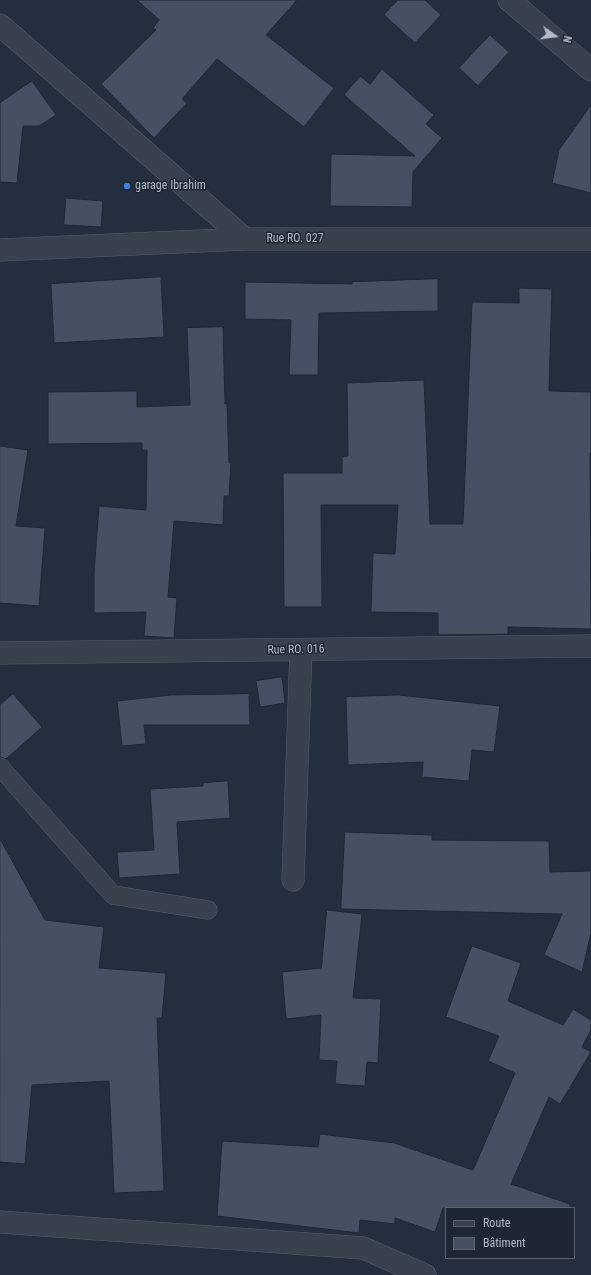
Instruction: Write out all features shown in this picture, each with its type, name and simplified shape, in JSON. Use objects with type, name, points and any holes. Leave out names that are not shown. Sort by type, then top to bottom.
[{"type":"street","points":[[509,0],[591,70]]},
{"type":"street","points":[[0,25],[245,239]]},
{"type":"street","name":"Rue RO. 027","points":[[0,250],[245,239],[591,239]]},
{"type":"street","name":"Rue RO. 016","points":[[0,653],[591,646]]},
{"type":"street","points":[[293,880],[301,650]]},
{"type":"street","points":[[0,1222],[362,1248],[425,1275]]},
{"type":"lane","points":[[0,767],[113,895],[208,910]]},
{"type":"building","points":[[137,0],[297,0],[266,35],[334,88],[304,127],[217,59],[182,99],[187,103],[154,138],[101,84],[156,30],[153,28],[159,20]]},
{"type":"building","points":[[398,0],[425,0],[441,15],[415,43],[384,15]]},
{"type":"building","points":[[490,35],[509,52],[478,86],[459,68]]},
{"type":"building","points":[[382,69],[434,115],[426,124],[442,138],[413,172],[412,207],[330,206],[331,154],[415,156],[344,95],[360,76],[370,84]]},
{"type":"building","points":[[32,81],[56,115],[39,126],[23,126],[17,183],[0,182],[0,103]]},
{"type":"building","points":[[591,105],[591,193],[552,183],[559,150]]},
{"type":"building","points":[[66,198],[103,201],[101,227],[64,225]]},
{"type":"building","points":[[161,277],[164,337],[54,343],[51,284]]},
{"type":"building","points":[[438,279],[438,311],[319,313],[318,375],[289,375],[291,320],[245,319],[245,282],[352,284],[352,282]]},
{"type":"building","points":[[519,288],[552,289],[549,391],[591,392],[591,629],[508,627],[508,634],[438,635],[438,613],[371,612],[373,553],[395,554],[398,505],[321,505],[322,607],[284,607],[283,473],[342,473],[342,457],[348,456],[347,383],[424,380],[430,524],[463,524],[472,302],[519,303]]},
{"type":"building","points":[[223,327],[225,404],[227,403],[229,463],[231,463],[229,496],[224,496],[223,525],[174,521],[168,597],[177,598],[174,638],[144,636],[146,612],[94,613],[94,573],[99,506],[146,510],[147,450],[142,450],[142,443],[48,444],[48,392],[137,391],[137,407],[190,405],[187,328]]},
{"type":"building","points":[[0,446],[28,450],[16,526],[45,528],[39,606],[0,603]]},
{"type":"building","points":[[282,677],[285,703],[260,707],[256,681]]},
{"type":"building","points":[[13,694],[42,727],[6,759],[0,757],[0,705]]},
{"type":"building","points":[[249,694],[250,725],[144,725],[146,744],[122,746],[117,701],[171,695]]},
{"type":"building","points":[[399,695],[500,706],[494,752],[472,750],[469,781],[422,777],[423,762],[348,765],[346,697]]},
{"type":"building","points":[[228,781],[230,818],[177,822],[180,874],[119,878],[117,852],[154,850],[150,789],[203,786],[203,783]]},
{"type":"building","points":[[345,832],[432,835],[432,840],[549,841],[550,872],[591,871],[591,933],[582,972],[544,955],[562,914],[341,909]]},
{"type":"building","points":[[0,839],[45,920],[104,927],[99,968],[166,973],[162,1018],[157,1018],[164,1191],[114,1193],[109,1081],[32,1085],[25,1164],[0,1162]]},
{"type":"building","points":[[327,910],[362,914],[353,998],[381,999],[378,1063],[367,1062],[365,1086],[335,1084],[337,1061],[319,1060],[321,1015],[286,1019],[282,972],[321,968]]},
{"type":"building","points":[[472,946],[521,963],[508,1001],[563,1025],[573,1009],[591,1020],[591,1030],[582,1047],[591,1052],[560,1104],[549,1097],[511,1184],[570,1204],[570,1207],[445,1207],[443,1208],[435,1232],[395,1218],[395,1224],[360,1220],[359,1233],[217,1216],[222,1141],[318,1147],[320,1134],[394,1143],[473,1170],[515,1073],[488,1061],[499,1036],[446,1017]]},
{"type":"place","name":"garage Ibrahim","points":[[127,186]]}]
